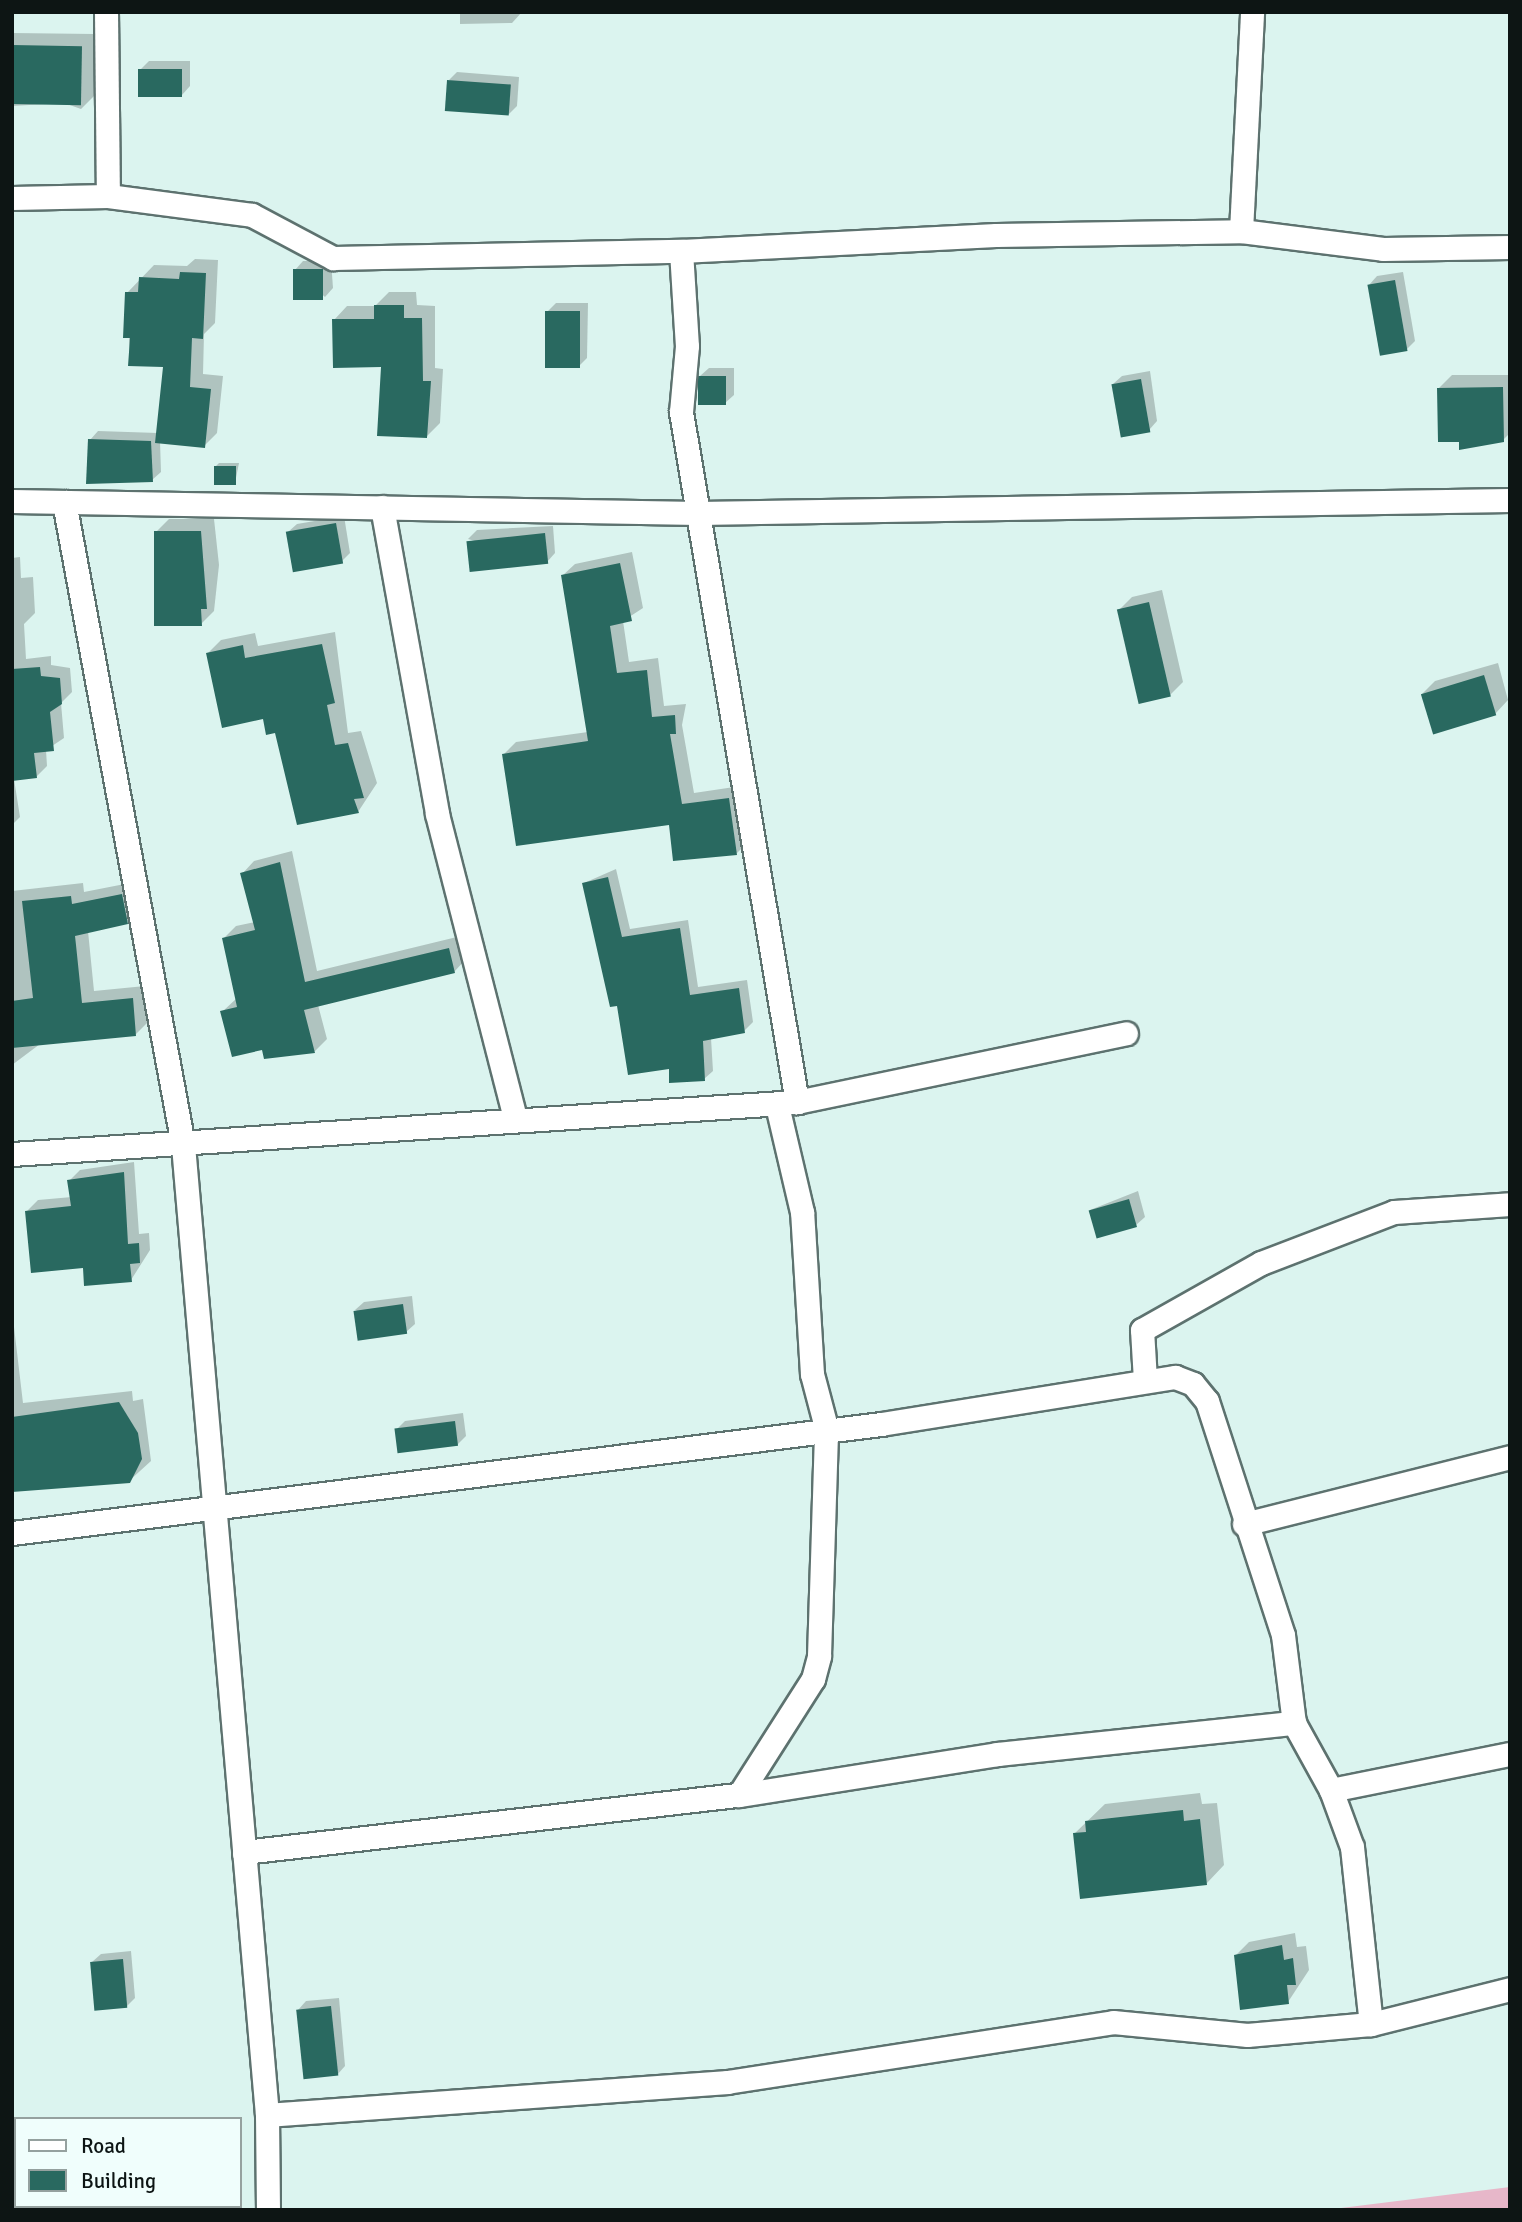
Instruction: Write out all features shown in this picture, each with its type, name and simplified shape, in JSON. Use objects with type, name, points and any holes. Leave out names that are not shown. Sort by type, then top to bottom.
[{"type":"street","points":[[106,12],[108,196]]},
{"type":"street","points":[[1241,231],[1252,12]]},
{"type":"street","points":[[12,198],[108,196],[251,215],[333,258],[681,251],[996,235],[1241,231],[1383,249],[1510,247]]},
{"type":"street","points":[[681,251],[687,346],[681,412],[787,1104],[802,1212],[812,1374],[826,1427],[819,1656],[813,1679],[739,1795]]},
{"type":"street","points":[[12,500],[698,513],[1510,500]]},
{"type":"street","points":[[64,502],[183,1145],[267,2115],[268,2210]]},
{"type":"street","points":[[382,506],[436,814],[515,1118]]},
{"type":"street","points":[[12,1154],[183,1145],[515,1118],[787,1104],[1126,1033]]},
{"type":"street","points":[[1145,1380],[1142,1330],[1261,1263],[1394,1212],[1510,1204]]},
{"type":"street","points":[[12,1533],[826,1427],[881,1424],[1175,1377],[1193,1384],[1207,1401],[1244,1524],[1283,1635],[1294,1723],[1331,1790],[1352,1847],[1371,2024]]},
{"type":"street","points":[[1244,1524],[1510,1457]]},
{"type":"street","points":[[244,1852],[739,1795],[997,1754],[1294,1723]]},
{"type":"street","points":[[1331,1790],[1510,1754]]},
{"type":"street","points":[[267,2115],[727,2082],[1113,2022],[1247,2035],[1371,2024],[1510,1989]]},
{"type":"shaded area","points":[[1510,2187],[1510,2210],[1325,2210]]},
{"type":"building","points":[[12,45],[82,46],[81,105],[12,104]]},
{"type":"building","points":[[138,69],[182,69],[182,97],[138,97]]},
{"type":"building","points":[[447,80],[511,84],[509,115],[445,111]]},
{"type":"building","points":[[293,269],[323,269],[323,300],[293,300]]},
{"type":"building","points":[[180,272],[206,273],[203,339],[192,338],[190,387],[211,389],[205,448],[155,443],[163,367],[128,366],[130,338],[123,338],[125,292],[138,292],[139,277],[179,279]]},
{"type":"building","points":[[1395,280],[1408,351],[1380,356],[1367,285]]},
{"type":"building","points":[[374,305],[404,305],[404,318],[422,318],[423,381],[431,381],[427,438],[377,436],[381,367],[333,368],[332,319],[374,319]]},
{"type":"building","points":[[545,311],[580,311],[580,368],[545,368]]},
{"type":"building","points":[[698,376],[726,376],[726,405],[698,405]]},
{"type":"building","points":[[1141,379],[1150,432],[1121,437],[1111,384]]},
{"type":"building","points":[[1503,387],[1504,442],[1459,450],[1459,442],[1438,442],[1437,388]]},
{"type":"building","points":[[88,439],[151,441],[153,482],[86,484]]},
{"type":"building","points":[[214,466],[236,466],[236,485],[214,485]]},
{"type":"building","points":[[336,523],[343,563],[293,572],[286,532]]},
{"type":"building","points":[[154,531],[201,531],[207,609],[201,609],[202,626],[154,626]]},
{"type":"building","points":[[545,533],[548,564],[470,572],[466,541]]},
{"type":"building","points":[[620,563],[632,621],[610,626],[617,673],[647,670],[652,717],[675,715],[676,734],[670,734],[682,804],[729,798],[737,855],[673,861],[669,825],[516,846],[502,754],[588,741],[561,575]]},
{"type":"building","points":[[1149,602],[1171,697],[1139,704],[1117,609]]},
{"type":"building","points":[[322,644],[335,703],[327,705],[335,745],[348,743],[364,798],[354,799],[359,813],[297,825],[275,733],[266,735],[263,719],[222,728],[206,653],[243,645],[245,658]]},
{"type":"building","points":[[40,667],[41,676],[60,678],[62,704],[50,712],[54,751],[34,753],[37,778],[12,781],[12,669]]},
{"type":"building","points":[[1484,675],[1496,715],[1433,734],[1421,694]]},
{"type":"building","points":[[280,862],[305,982],[449,948],[455,973],[304,1010],[315,1053],[264,1059],[262,1050],[232,1057],[220,1011],[237,1007],[222,938],[255,930],[240,873]]},
{"type":"building","points":[[608,877],[622,937],[680,928],[690,995],[739,988],[745,1033],[703,1041],[705,1081],[669,1083],[669,1069],[628,1075],[617,1006],[610,1007],[582,883]]},
{"type":"building","points":[[122,894],[128,924],[75,936],[82,1003],[133,998],[136,1036],[12,1048],[12,1001],[33,998],[22,901],[71,896],[72,904]]},
{"type":"building","points":[[124,1172],[128,1244],[139,1243],[140,1263],[130,1264],[132,1282],[84,1286],[83,1268],[31,1273],[25,1211],[71,1206],[67,1180]]},
{"type":"building","points":[[1129,1199],[1137,1227],[1097,1238],[1089,1211]]},
{"type":"building","points":[[403,1304],[407,1334],[358,1341],[353,1311]]},
{"type":"building","points":[[119,1402],[138,1433],[142,1459],[130,1483],[12,1492],[12,1417]]},
{"type":"building","points":[[455,1421],[458,1446],[398,1453],[394,1428]]},
{"type":"building","points":[[1183,1810],[1184,1821],[1200,1819],[1207,1885],[1080,1899],[1073,1833],[1086,1832],[1085,1821]]},
{"type":"building","points":[[1282,1945],[1284,1960],[1293,1958],[1296,1985],[1287,1985],[1289,2004],[1240,2010],[1234,1955]]},
{"type":"building","points":[[123,1959],[127,2008],[94,2011],[90,1962]]},
{"type":"building","points":[[331,2006],[338,2076],[304,2079],[296,2010]]}]
